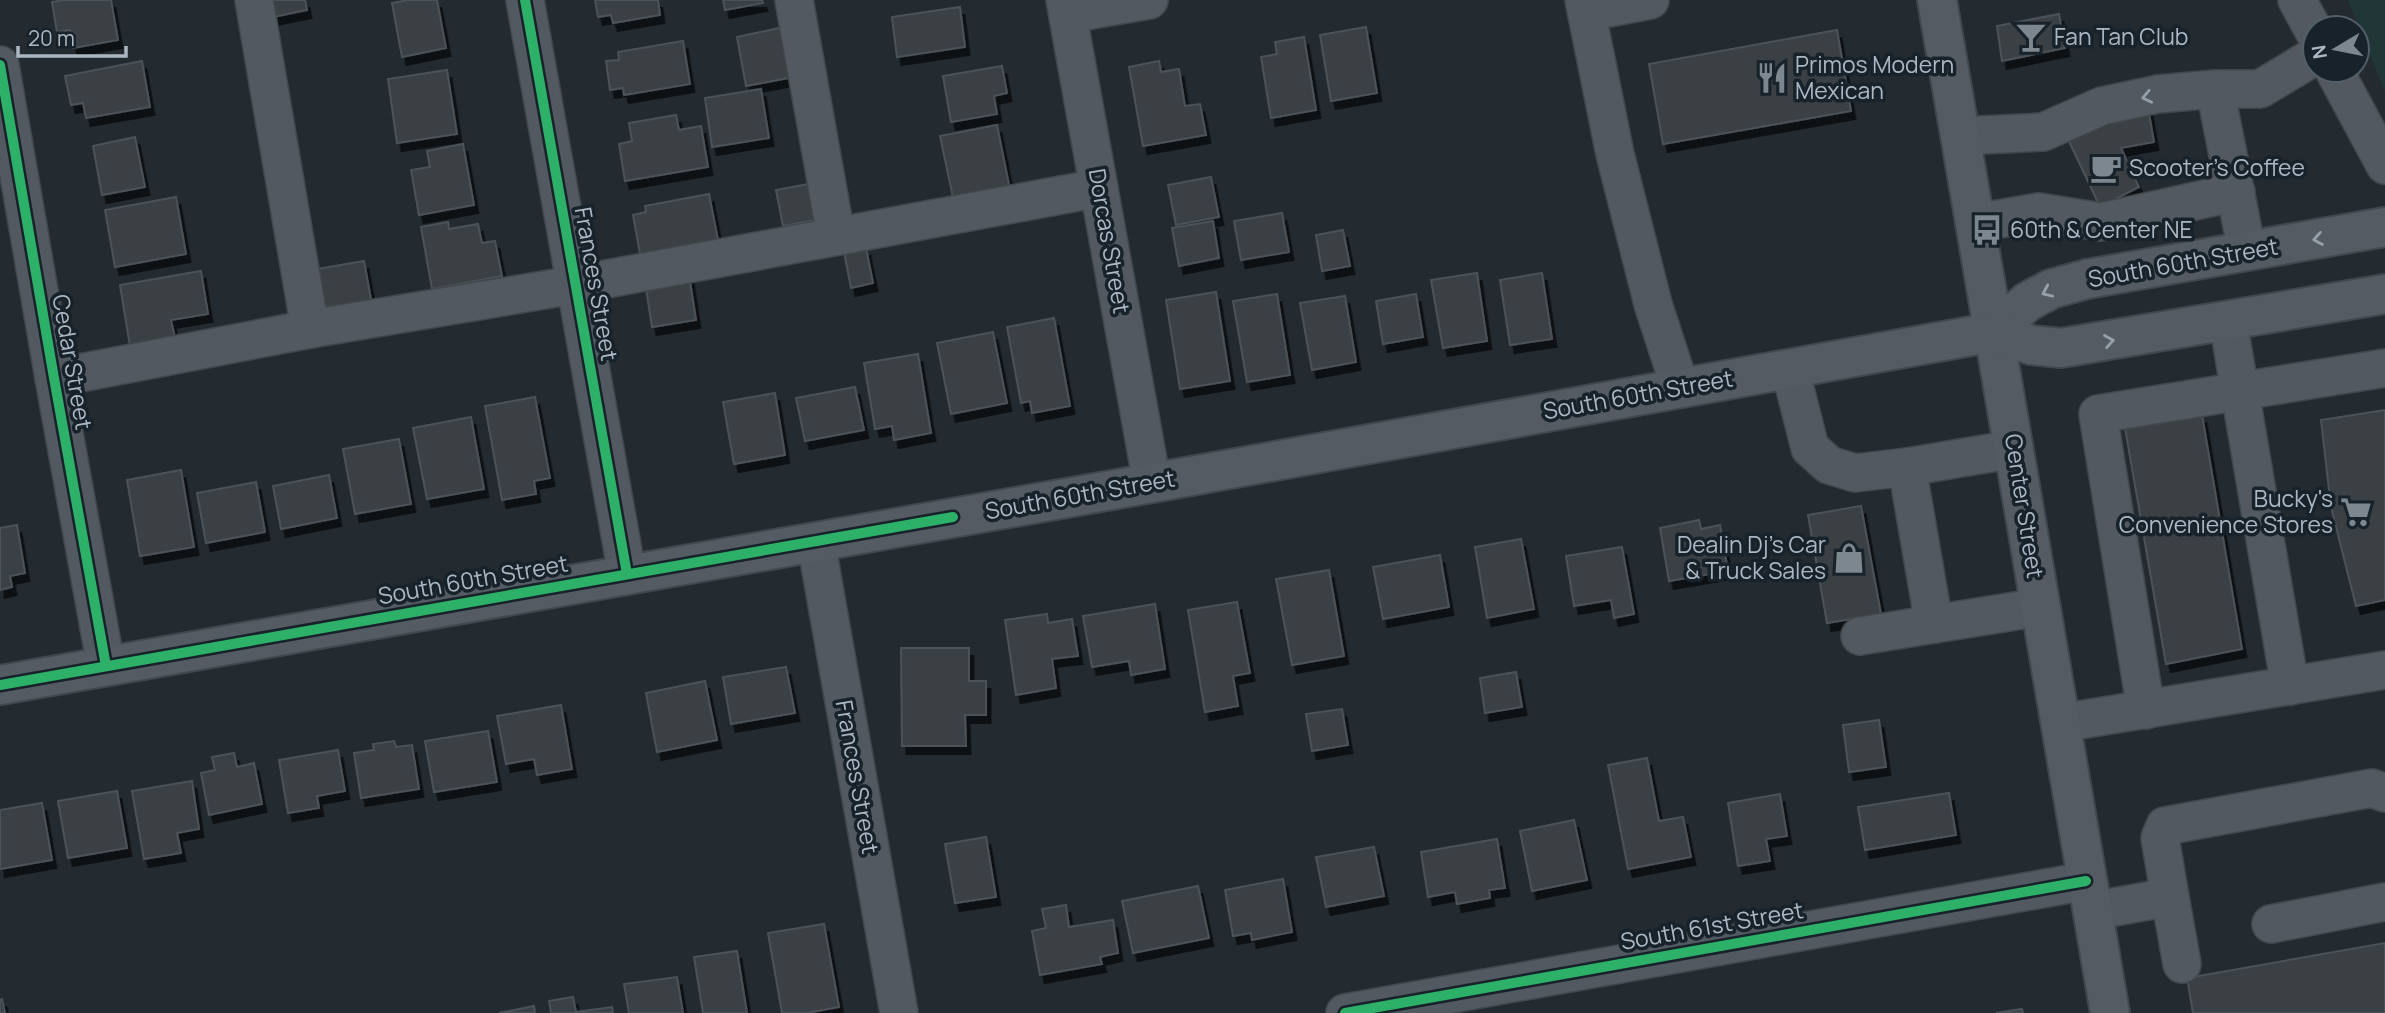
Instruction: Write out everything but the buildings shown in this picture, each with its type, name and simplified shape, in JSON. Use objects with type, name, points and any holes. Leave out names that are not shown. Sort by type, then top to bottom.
[{"type":"main road","name":"Center Street","points":[[1937,0],[2110,1013]]},
{"type":"main road","name":"South 60th Street","points":[[1994,332],[2027,302],[2051,289],[2087,279],[2385,227]]},
{"type":"main road","name":"South 60th Street","points":[[0,685],[1994,332],[2031,345],[2061,348],[2385,294]]},
{"type":"street","points":[[254,0],[310,329]]},
{"type":"street","name":"Frances Street","points":[[525,0],[627,574]]},
{"type":"street","points":[[794,0],[836,236]]},
{"type":"street","points":[[1067,7],[1149,0]]},
{"type":"street","points":[[1650,0],[1585,6],[1621,179],[1653,304],[1680,387]]},
{"type":"street","name":"Dorcas Street","points":[[1067,7],[1152,483]]},
{"type":"street","points":[[1961,136],[2043,132],[2102,106],[2158,94],[2215,89],[2260,89],[2301,64]]},
{"type":"street","name":"Cedar Street","points":[[0,65],[106,666]]},
{"type":"street","points":[[2342,84],[2385,165]]},
{"type":"street","points":[[2215,89],[2247,251]]},
{"type":"street","points":[[54,378],[310,329],[574,285],[1099,188]]},
{"type":"street","points":[[1976,223],[2039,212],[2101,222],[2236,192]]},
{"type":"street","points":[[2228,321],[2290,685]]},
{"type":"street","points":[[2146,710],[2098,414],[2385,368]]},
{"type":"street","points":[[1790,369],[1810,448],[1829,465],[1855,473],[2014,449]]},
{"type":"street","points":[[1907,467],[1934,624]]},
{"type":"street","name":"Frances Street","points":[[816,542],[899,1013]]},
{"type":"street","points":[[1860,636],[2040,607]]},
{"type":"street","points":[[2061,723],[2385,670]]},
{"type":"street","points":[[2182,964],[2160,838],[2165,826],[2372,788],[2385,793]]},
{"type":"street","name":"South 61st Street","points":[[1345,1013],[2089,896],[2170,897]]},
{"type":"street","points":[[2270,924],[2385,902]]},
{"type":"green space","points":[[2348,0],[2385,0],[2385,90],[2371,57],[2371,14],[2354,14]]},
{"type":"cycle path","points":[[525,0],[627,574]]},
{"type":"cycle path","points":[[0,65],[106,666]]},
{"type":"cycle path","points":[[0,685],[953,517]]},
{"type":"cycle path","points":[[1345,1013],[2086,881]]},
{"type":"place","name":"Fan Tan Club","points":[[2031,37]]},
{"type":"place","name":"Primos Modern Mexican","points":[[1772,78]]},
{"type":"place","name":"Scooter's Coffee","points":[[2106,168]]},
{"type":"place","name":"60th & Center NE","points":[[1987,230]]},
{"type":"place","name":"Bucky's Convenience Stores","points":[[2356,512]]},
{"type":"place","name":"Dealin Dj's Car & Truck Sales","points":[[1849,558]]}]
